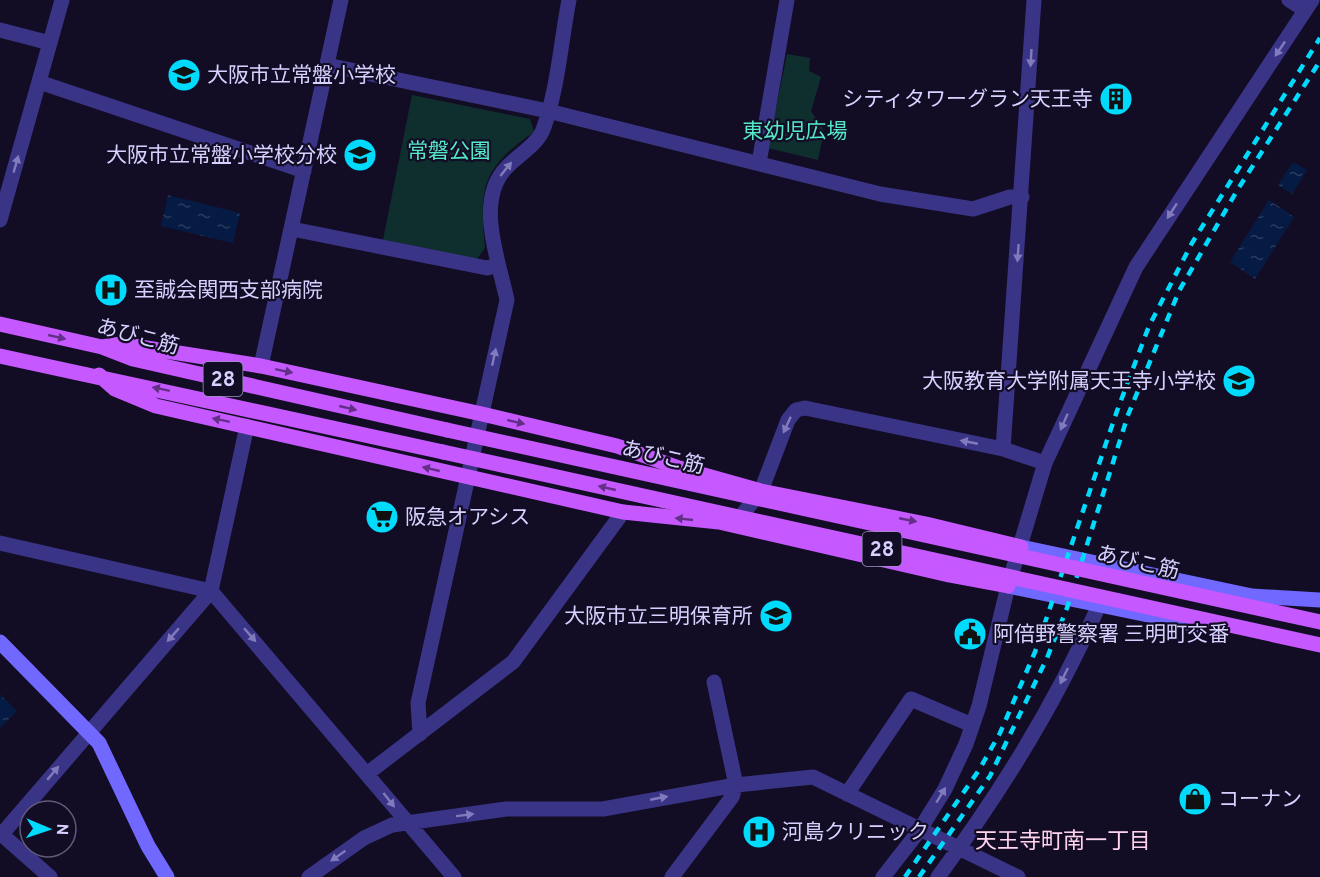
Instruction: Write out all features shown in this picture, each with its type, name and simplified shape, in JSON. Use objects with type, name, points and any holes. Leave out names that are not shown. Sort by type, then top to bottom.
[{"type":"main road","name":"あびこ筋","points":[[0,324],[102,347],[133,358],[447,430],[1320,622]]},
{"type":"main road","points":[[102,347],[121,344],[261,366],[482,414],[617,446],[679,468],[761,491],[926,524],[1021,547]]},
{"type":"main road","name":"あびこ筋","points":[[0,356],[99,375],[1320,646]]},
{"type":"main road","points":[[99,375],[115,389],[156,406],[623,512],[734,525],[949,575],[1008,586]]},
{"type":"street","points":[[0,220],[62,0]]},
{"type":"street","points":[[261,366],[340,0]]},
{"type":"street","points":[[420,734],[418,703],[507,300],[491,226],[493,189],[505,169],[544,130],[569,0]]},
{"type":"street","points":[[759,162],[787,0]]},
{"type":"street","points":[[1004,449],[1023,197],[1034,0]]},
{"type":"street","points":[[884,877],[919,831],[956,768],[972,725],[1008,586],[1046,463],[1136,267],[1309,5],[1289,0]]},
{"type":"street","points":[[0,30],[50,43]]},
{"type":"street","points":[[327,65],[548,111],[880,194],[973,209],[1010,197],[1023,197]]},
{"type":"street","points":[[39,82],[304,171]]},
{"type":"street","points":[[292,229],[487,268],[498,266]]},
{"type":"street","points":[[734,525],[761,491],[788,420],[796,410],[805,408],[1004,449],[1046,463]]},
{"type":"street","points":[[50,877],[1,833],[212,591],[247,426]]},
{"type":"street","points":[[368,773],[513,662],[623,512]]},
{"type":"street","points":[[0,543],[212,591],[454,877]]},
{"type":"street","points":[[1021,547],[1189,585],[1252,596],[1320,615]]},
{"type":"street","points":[[1008,586],[1180,623],[1320,646]]},
{"type":"street","points":[[1252,596],[1320,600]]},
{"type":"street","points":[[938,877],[1042,722],[1099,605]]},
{"type":"street","points":[[0,642],[99,743],[148,846],[167,877]]},
{"type":"street","points":[[672,877],[732,796],[736,785],[714,682]]},
{"type":"street","points":[[847,794],[911,699],[972,725]]},
{"type":"street","points":[[309,877],[364,838],[392,825],[407,822],[506,809],[603,809],[736,785],[813,777],[919,831],[1018,877]]},
{"type":"green space","name":"東幼児広場","points":[[787,54],[810,58],[809,71],[821,77],[811,111],[824,131],[818,160],[768,148]]},
{"type":"green space","name":"常磐公園","points":[[412,95],[530,119],[534,132],[504,157],[494,168],[488,181],[483,209],[485,248],[477,259],[383,240]]},
{"type":"water","points":[[1293,162],[1307,170],[1292,194],[1278,185]]},
{"type":"water","points":[[168,195],[240,213],[233,243],[161,226]]},
{"type":"water","points":[[1269,200],[1294,217],[1255,279],[1230,262]]},
{"type":"water","points":[[0,694],[17,711],[0,728]]},
{"type":"railway","points":[[905,877],[979,770],[1000,733],[1035,652],[1117,411],[1149,326],[1192,243],[1320,38]]},
{"type":"railway","points":[[919,877],[990,776],[1047,658],[1067,608],[1128,415],[1179,291],[1238,189],[1320,61]]},
{"type":"place","name":"大阪市立常盤小学校","points":[[184,75]]},
{"type":"place","name":"シティタワーグラン天王寺","points":[[1116,99]]},
{"type":"place","name":"大阪市立常盤小学校分校","points":[[360,155]]},
{"type":"place","name":"至誠会関西支部病院","points":[[111,290]]},
{"type":"place","name":"大阪教育大学附属天王寺小学校","points":[[1239,381]]},
{"type":"place","name":"阪急オアシス","points":[[382,517]]},
{"type":"place","name":"大阪市立三明保育所","points":[[776,616]]},
{"type":"place","name":"阿倍野警察署 三明町交番","points":[[970,634]]},
{"type":"place","name":"コーナン","points":[[1195,799]]},
{"type":"place","name":"河島クリニック","points":[[759,832]]},
{"type":"district","name":"天王寺町南一丁目","points":[[1063,840]]}]
